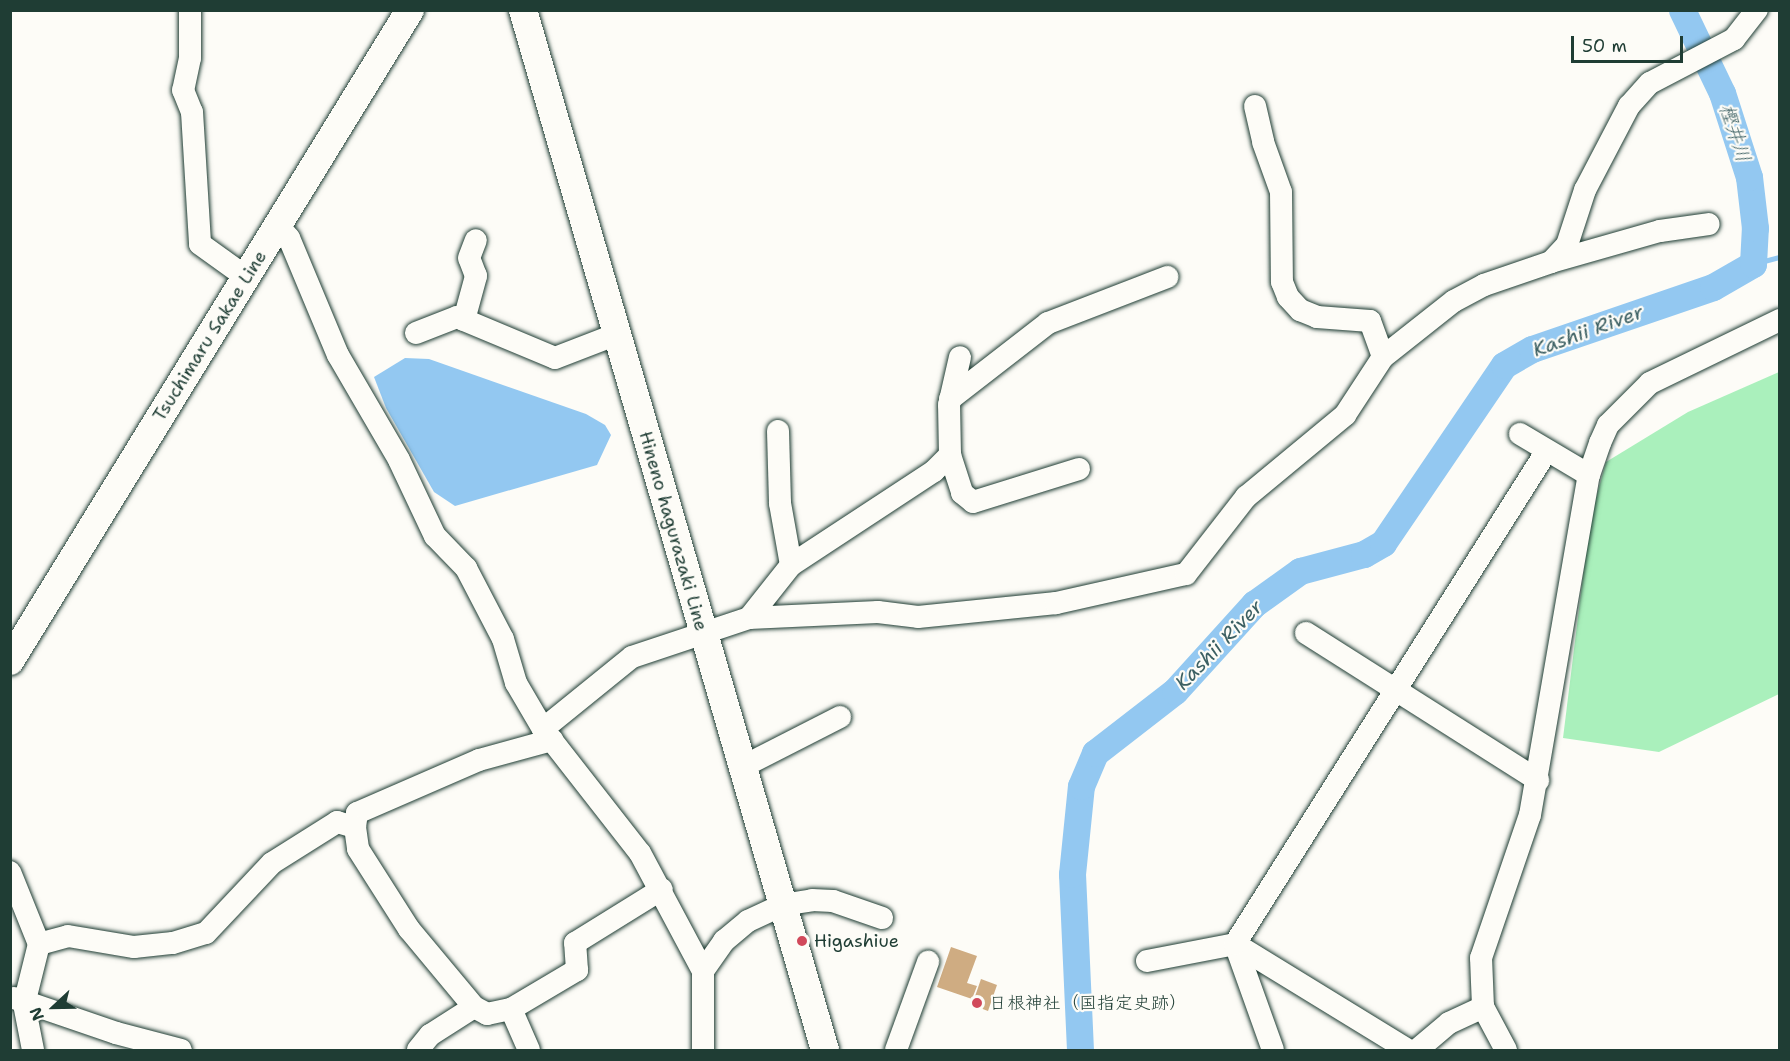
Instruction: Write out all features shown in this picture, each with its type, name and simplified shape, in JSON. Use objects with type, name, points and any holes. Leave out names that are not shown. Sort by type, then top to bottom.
[{"type":"main road","name":"Tsuchimaru Sakae Line","points":[[10,661],[410,10]]},
{"type":"main road","name":"Hineno hagurazaki Line","points":[[523,10],[702,633],[825,1050]]},
{"type":"street","points":[[190,10],[190,58],[183,90],[192,112],[200,244],[246,277]]},
{"type":"street","points":[[1551,262],[1567,245],[1585,190],[1629,106],[1650,83],[1734,39],[1757,10]]},
{"type":"street","points":[[1255,106],[1263,142],[1281,192],[1282,282],[1288,297],[1300,310],[1317,317],[1370,321],[1383,357]]},
{"type":"street","points":[[662,888],[575,943],[577,970],[512,1009],[487,1014],[474,1008],[409,929],[358,849],[355,827],[357,813],[479,760],[547,734],[632,657],[749,618],[878,612],[918,617],[1033,605],[1186,574],[1246,497],[1345,415],[1383,357],[1454,301],[1484,285],[1551,262],[1660,231],[1709,224]]},
{"type":"street","points":[[278,225],[289,238],[338,355],[399,460],[435,536],[466,568],[503,639],[516,683],[547,734],[640,854],[662,888],[703,971],[703,1050]]},
{"type":"street","points":[[464,320],[476,276],[469,258],[476,240]]},
{"type":"street","points":[[950,399],[1048,323],[1167,277]]},
{"type":"street","points":[[416,333],[457,317],[555,358],[617,334]]},
{"type":"street","points":[[1506,1050],[1483,1007],[1481,958],[1530,814],[1538,780],[1589,475],[1608,425],[1650,383],[1779,320]]},
{"type":"street","points":[[960,357],[950,399],[950,455],[962,493],[973,502],[1079,469]]},
{"type":"street","points":[[778,431],[780,503],[791,565]]},
{"type":"street","points":[[1520,434],[1546,452],[1589,475]]},
{"type":"street","points":[[1235,944],[1546,452]]},
{"type":"street","points":[[749,618],[791,565],[934,471],[950,455]]},
{"type":"street","points":[[1305,633],[1538,780]]},
{"type":"street","points":[[742,768],[840,717]]},
{"type":"street","points":[[39,944],[68,936],[134,946],[173,943],[206,933],[272,863],[337,822],[355,827]]},
{"type":"street","points":[[10,872],[39,944],[17,1000],[33,1050]]},
{"type":"street","points":[[703,971],[724,941],[748,921],[782,905],[833,901],[882,918]]},
{"type":"street","points":[[1235,944],[1273,1050]]},
{"type":"street","points":[[1147,962],[1235,944],[1408,1050]]},
{"type":"street","points":[[896,1050],[928,962]]},
{"type":"street","points":[[17,1000],[181,1050]]},
{"type":"street","points":[[1417,1050],[1449,1023],[1483,1007]]},
{"type":"street","points":[[418,1050],[430,1035],[474,1008]]},
{"type":"street","points":[[512,1009],[529,1050]]},
{"type":"green space","points":[[1779,372],[1779,694],[1659,752],[1563,738],[1590,520],[1606,462],[1688,412]]},
{"type":"water","points":[[405,358],[429,359],[586,414],[605,425],[611,435],[597,465],[455,506],[434,492],[386,408],[374,377]]},
{"type":"building","points":[[951,947],[977,956],[967,983],[977,986],[972,999],[937,987]]},
{"type":"building","points":[[981,979],[997,985],[988,1011],[972,1005]]},
{"type":"waterway","name":"Kashii River","points":[[1080,1050],[1072,874],[1081,786],[1095,753],[1175,691],[1254,604],[1300,571],[1364,554],[1383,543],[1504,365],[1532,349],[1713,287],[1753,264],[1755,228],[1749,177],[1722,93],[1682,10]]},
{"type":"waterway","points":[[1753,264],[1780,257]]},
{"type":"place","name":"Higashiue","points":[[802,941]]},
{"type":"place","name":"日根神社（国指定史跡）","points":[[977,1003]]},
{"type":"water label","name":"樫井川","points":[[1735,133]]}]
